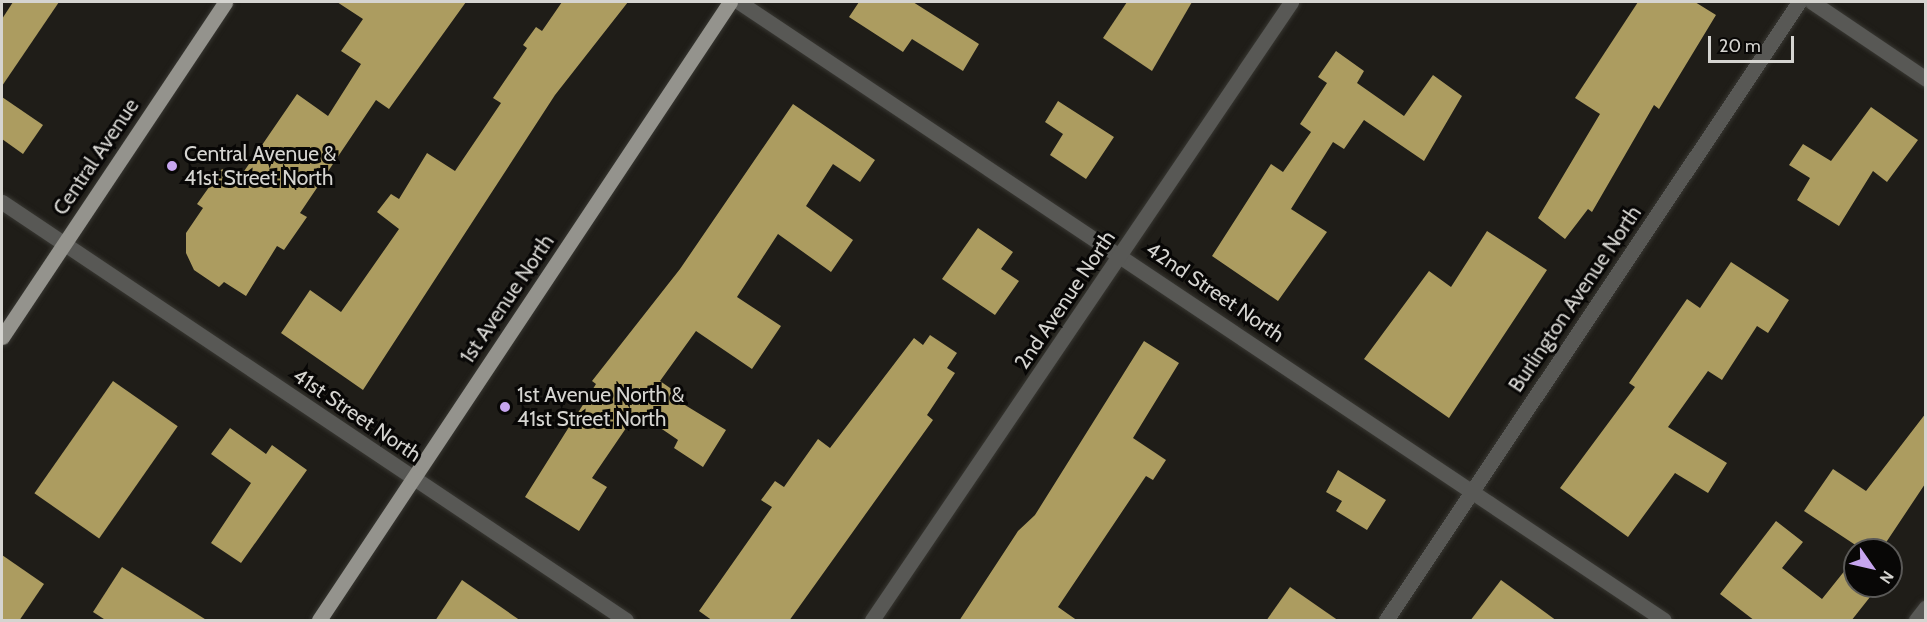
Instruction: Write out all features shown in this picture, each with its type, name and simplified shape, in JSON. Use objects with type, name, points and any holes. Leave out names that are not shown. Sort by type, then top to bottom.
[{"type":"main road","name":"Central Avenue","points":[[2,337],[225,2]]},
{"type":"main road","name":"1st Avenue North","points":[[319,621],[730,2]]},
{"type":"street","name":"42nd Street North","points":[[739,2],[1122,255],[1664,621]]},
{"type":"street","name":"2nd Avenue North","points":[[872,621],[1122,255],[1291,2]]},
{"type":"street","name":"Burlington Avenue North","points":[[1386,621],[1799,2]]},
{"type":"street","points":[[1812,2],[1926,79]]},
{"type":"street","name":"41st Street North","points":[[2,202],[626,621]]},
{"type":"street","points":[[1916,621],[1926,607]]},
{"type":"building","points":[[13,2],[59,2],[2,86],[2,19]]},
{"type":"building","points":[[337,2],[466,2],[389,109],[376,100],[300,213],[307,217],[284,250],[277,246],[246,296],[224,282],[219,287],[194,270],[186,253],[186,233],[203,208],[197,204],[222,169],[238,180],[297,94],[328,116],[361,64],[341,51],[363,19]]},
{"type":"building","points":[[562,2],[628,2],[555,95],[363,390],[281,333],[310,290],[341,312],[399,229],[377,212],[391,194],[399,199],[427,153],[455,171],[501,103],[493,98],[527,48],[523,45],[536,27],[542,31]]},
{"type":"building","points":[[859,2],[913,2],[979,44],[963,71],[912,39],[903,52],[849,17]]},
{"type":"building","points":[[1127,2],[1192,2],[1152,71],[1103,38]]},
{"type":"building","points":[[1638,2],[1695,2],[1716,15],[1659,109],[1654,105],[1592,212],[1588,209],[1565,239],[1538,218],[1600,114],[1575,98]]},
{"type":"building","points":[[1336,51],[1364,71],[1357,83],[1404,116],[1433,75],[1462,96],[1424,161],[1364,120],[1344,149],[1333,142],[1291,209],[1327,232],[1278,301],[1212,256],[1271,164],[1283,172],[1311,132],[1300,124],[1327,83],[1318,77]]},
{"type":"building","points":[[2,97],[43,125],[23,154],[2,139]]},
{"type":"building","points":[[1058,101],[1114,137],[1086,179],[1050,155],[1063,134],[1045,122]]},
{"type":"building","points":[[793,104],[875,160],[860,182],[833,164],[806,206],[853,240],[831,272],[778,234],[737,297],[781,326],[752,369],[696,331],[660,381],[683,397],[680,402],[726,430],[703,467],[674,448],[678,440],[637,412],[592,478],[607,487],[579,531],[525,497],[596,384],[592,381],[680,269]]},
{"type":"building","points":[[1871,107],[1918,140],[1887,182],[1873,171],[1839,226],[1797,200],[1810,178],[1789,165],[1803,144],[1831,161]]},
{"type":"building","points":[[978,228],[1013,252],[1001,269],[1019,281],[995,315],[942,279]]},
{"type":"building","points":[[1487,231],[1547,270],[1449,418],[1364,359],[1429,271],[1451,287]]},
{"type":"building","points":[[1731,262],[1789,300],[1768,333],[1757,326],[1722,380],[1708,371],[1668,427],[1727,463],[1708,493],[1675,473],[1628,537],[1560,488],[1635,387],[1629,383],[1687,299],[1700,308]]},
{"type":"building","points":[[930,335],[957,353],[947,368],[955,373],[927,415],[933,420],[789,621],[713,621],[699,611],[772,507],[761,500],[775,481],[784,487],[818,439],[830,448],[914,338],[923,345]]},
{"type":"building","points":[[1144,341],[1179,363],[1133,438],[1166,460],[1153,480],[1146,476],[1058,607],[1078,621],[959,621],[1018,531],[1035,515]]},
{"type":"building","points":[[113,381],[178,426],[99,539],[34,493]]},
{"type":"building","points":[[1926,413],[1925,484],[1889,538],[1845,538],[1804,511],[1833,469],[1866,491]]},
{"type":"building","points":[[230,428],[266,454],[272,445],[307,470],[241,563],[211,543],[251,483],[211,454]]},
{"type":"building","points":[[1338,470],[1386,500],[1367,530],[1336,511],[1342,501],[1326,492]]},
{"type":"building","points":[[1776,521],[1803,542],[1782,568],[1822,599],[1843,573],[1843,598],[1869,598],[1851,621],[1755,621],[1720,594]]},
{"type":"building","points":[[2,555],[44,584],[19,621],[2,621]]},
{"type":"building","points":[[122,567],[208,621],[107,621],[93,612]]},
{"type":"building","points":[[462,580],[521,621],[435,621]]},
{"type":"building","points":[[1501,580],[1557,621],[1470,621]]},
{"type":"building","points":[[1290,587],[1339,621],[1266,621]]},
{"type":"place","name":"Central Avenue & 41st Street North","points":[[172,166]]},
{"type":"place","name":"1st Avenue North & 41st Street North","points":[[505,407]]}]
